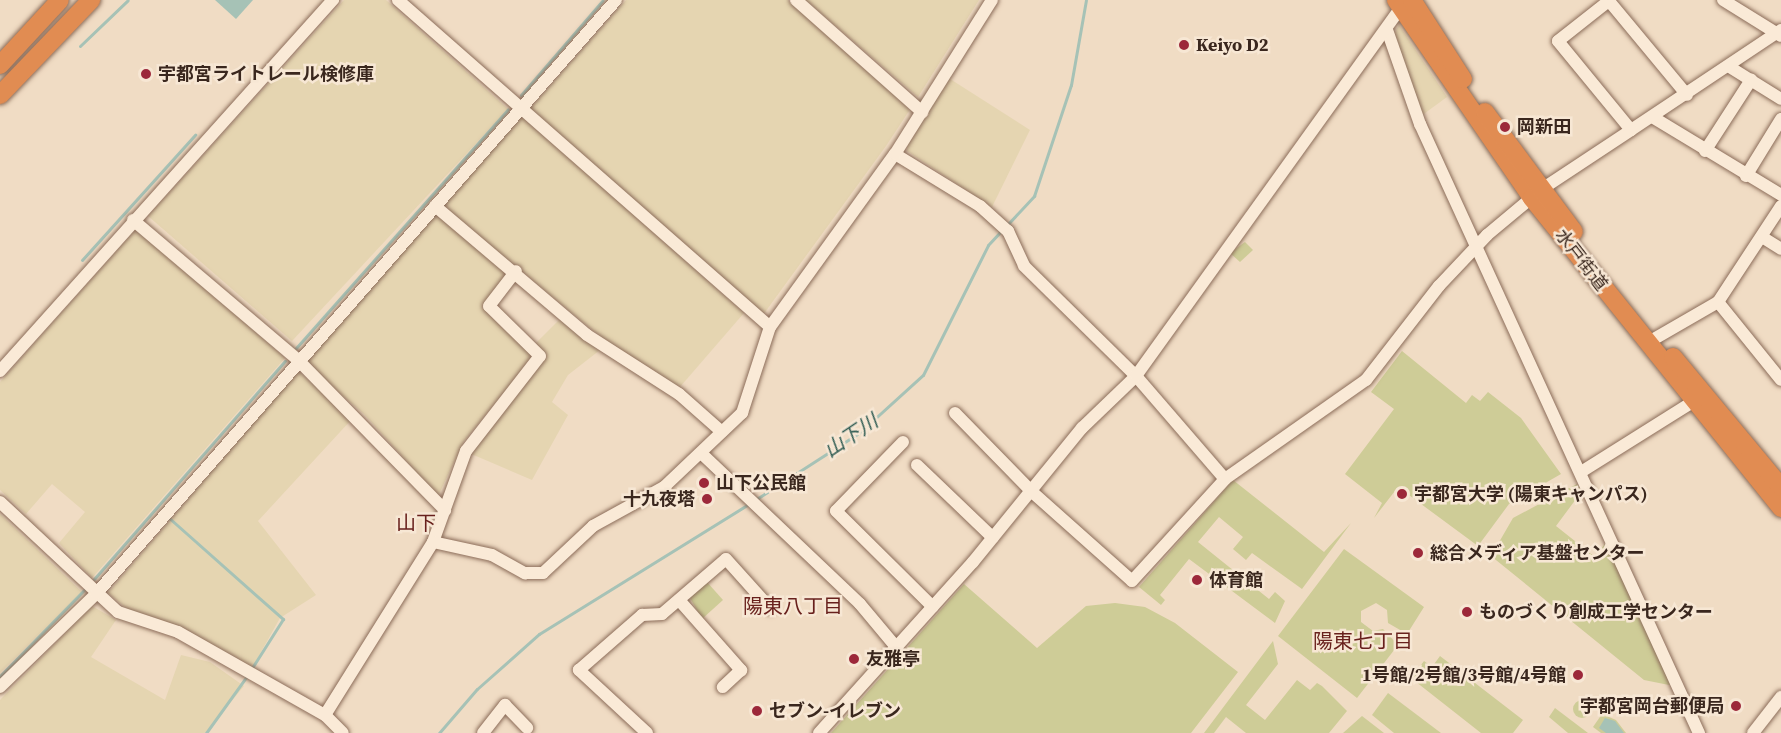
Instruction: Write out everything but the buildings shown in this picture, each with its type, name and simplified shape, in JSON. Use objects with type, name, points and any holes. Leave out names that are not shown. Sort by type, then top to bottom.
[{"type":"highway","points":[[0,65],[60,0]]},
{"type":"highway","points":[[0,95],[91,0]]},
{"type":"highway","name":"水戸街道","points":[[1404,2],[1537,193],[1699,398],[1781,508]]},
{"type":"highway","name":"水戸街道","points":[[1699,398],[1781,487]]},
{"type":"street","points":[[0,371],[133,220],[333,0]]},
{"type":"street","points":[[398,0],[770,327]]},
{"type":"street","points":[[0,687],[99,596],[299,361],[616,0]]},
{"type":"street","points":[[796,0],[922,112]]},
{"type":"street","points":[[433,542],[492,555],[525,573],[543,573],[593,526],[664,487],[742,413],[770,327],[895,154],[992,0]]},
{"type":"street","points":[[1631,130],[1558,41],[1610,0],[1687,95]]},
{"type":"street","points":[[955,413],[1031,491],[1132,581],[1225,479],[1366,380],[1477,245],[1537,193],[1780,33],[1723,0]]},
{"type":"street","points":[[819,733],[993,538],[1082,428],[1136,376],[1387,30],[1404,2]]},
{"type":"street","points":[[1387,30],[1420,124],[1699,733]]},
{"type":"street","points":[[1728,66],[1781,99]]},
{"type":"street","points":[[1705,151],[1751,80]]},
{"type":"street","points":[[1654,118],[1746,176],[1781,195]]},
{"type":"street","points":[[1746,176],[1781,119]]},
{"type":"street","points":[[895,154],[986,211],[1008,231],[1024,266],[1136,376],[1225,479]]},
{"type":"street","points":[[435,206],[587,334],[679,394],[722,432]]},
{"type":"street","points":[[1653,341],[1718,302],[1781,206]]},
{"type":"street","points":[[133,220],[299,361],[445,510]]},
{"type":"street","points":[[1762,237],[1781,249]]},
{"type":"street","points":[[325,715],[433,542],[466,451],[540,356],[489,306],[516,272]]},
{"type":"street","points":[[1718,302],[1781,380]]},
{"type":"street","points":[[1581,472],[1699,398]]},
{"type":"street","points":[[903,442],[836,511],[933,607]]},
{"type":"street","points":[[700,453],[860,604],[896,648]]},
{"type":"street","points":[[917,465],[993,538]]},
{"type":"street","points":[[0,502],[99,596],[130,620],[178,632],[247,674],[325,715],[343,733]]},
{"type":"street","points":[[647,733],[579,670],[642,615],[662,614],[726,559],[770,608]]},
{"type":"street","points":[[679,600],[741,670],[723,687]]},
{"type":"street","points":[[1753,733],[1781,697]]},
{"type":"street","points":[[483,733],[505,705],[527,728]]},
{"type":"shaded area","points":[[215,0],[253,0],[236,19]]},
{"type":"shaded area","points":[[344,0],[386,0],[508,109],[292,341],[148,216]]},
{"type":"shaded area","points":[[626,0],[788,0],[907,102],[909,111],[886,146],[763,315],[530,109]]},
{"type":"shaded area","points":[[806,0],[979,0],[918,97]]},
{"type":"shaded area","points":[[1399,25],[1447,97],[1421,116],[1394,34]]},
{"type":"shaded area","points":[[947,77],[1030,130],[992,207],[907,151],[908,134]]},
{"type":"shaded area","points":[[522,116],[744,313],[680,387],[607,342],[443,206]]},
{"type":"shaded area","points":[[437,212],[510,273],[485,305],[535,355],[464,441],[438,496],[364,414],[304,363]]},
{"type":"shaded area","points":[[137,228],[285,358],[92,578],[59,543],[85,512],[52,484],[26,514],[0,490],[0,382]]},
{"type":"shaded area","points":[[1245,242],[1253,250],[1240,262],[1230,253]]},
{"type":"shaded area","points":[[562,317],[600,350],[568,375],[552,402],[568,415],[532,480],[469,453],[545,356],[534,345]]},
{"type":"shaded area","points":[[1402,351],[1466,403],[1472,395],[1480,401],[1488,392],[1521,418],[1561,474],[1509,504],[1478,546],[1398,487],[1374,518],[1382,503],[1345,474],[1394,409],[1371,392]]},
{"type":"shaded area","points":[[298,371],[352,419],[258,521],[316,595],[280,618],[251,670],[188,631],[131,612],[108,593]]},
{"type":"shaded area","points":[[1233,480],[1324,552],[1351,523],[1302,589],[1252,553],[1246,560],[1233,549],[1243,537],[1219,517],[1198,542],[1269,599],[1275,592],[1285,601],[1275,623],[1189,559],[1160,595],[1165,600],[1161,605],[1139,587]]},
{"type":"shaded area","points":[[1577,484],[1582,491],[1556,526],[1595,557],[1607,541],[1673,679],[1669,685],[1644,680],[1491,556],[1513,518]]},
{"type":"shaded area","points":[[0,514],[82,592],[0,673]]},
{"type":"shaded area","points":[[1344,549],[1424,607],[1407,634],[1388,623],[1387,610],[1376,603],[1361,611],[1361,622],[1373,631],[1383,629],[1398,645],[1357,698],[1278,636]]},
{"type":"shaded area","points":[[707,582],[723,600],[702,619],[690,598]]},
{"type":"shaded area","points":[[964,584],[1037,648],[1086,606],[1115,603],[1145,607],[1175,623],[1238,672],[1191,733],[831,733]]},
{"type":"shaded area","points":[[92,606],[116,620],[91,657],[165,700],[181,655],[210,662],[244,686],[205,733],[0,733],[0,700]]},
{"type":"shaded area","points":[[1273,641],[1278,664],[1246,705],[1265,720],[1297,680],[1310,690],[1317,683],[1322,686],[1347,711],[1329,733],[1246,733],[1226,717],[1214,733],[1204,733]]},
{"type":"shaded area","points":[[1440,656],[1523,720],[1513,733],[1481,733],[1411,678],[1424,661],[1432,667]]},
{"type":"shaded area","points":[[1388,693],[1441,733],[1394,733],[1372,715]]},
{"type":"shaded area","points":[[1578,700],[1586,700],[1591,705],[1589,716],[1578,718],[1573,713],[1573,705]]},
{"type":"shaded area","points":[[1555,708],[1588,733],[1568,733],[1549,717]]},
{"type":"shaded area","points":[[1602,714],[1616,720],[1626,733],[1601,733],[1593,727]]},
{"type":"shaded area","points":[[1362,716],[1384,733],[1343,733]]},
{"type":"shaded area","points":[[1605,718],[1615,721],[1624,733],[1606,733],[1599,728]]},
{"type":"waterway","points":[[80,46],[128,0]]},
{"type":"waterway","points":[[521,95],[603,0]]},
{"type":"waterway","name":"山下川","points":[[1007,225],[1034,196],[1071,85],[1086,0]]},
{"type":"waterway","points":[[296,348],[508,109]]},
{"type":"waterway","points":[[82,260],[195,135]]},
{"type":"waterway","name":"山下川","points":[[755,500],[859,433],[923,375],[988,245],[1002,230]]},
{"type":"waterway","points":[[94,579],[285,361]]},
{"type":"waterway","name":"山下川","points":[[439,733],[477,689],[539,634],[749,504]]},
{"type":"waterway","points":[[168,517],[283,619],[250,671]]},
{"type":"waterway","points":[[0,676],[85,589]]},
{"type":"waterway","points":[[206,733],[247,676]]},
{"type":"place","name":"Keiyo D2","points":[[1184,45]]},
{"type":"place","name":"宇都宮ライトレール検修庫","points":[[146,74]]},
{"type":"place","name":"岡新田","points":[[1505,127]]},
{"type":"place","name":"山下公民館","points":[[704,483]]},
{"type":"place","name":"宇都宮大学 (陽東キャンパス)","points":[[1402,494]]},
{"type":"place","name":"十九夜塔","points":[[707,499]]},
{"type":"place","name":"総合メディア基盤センター","points":[[1418,553]]},
{"type":"place","name":"体育館","points":[[1197,580]]},
{"type":"place","name":"ものづくり創成工学センター","points":[[1467,612]]},
{"type":"place","name":"友雅亭","points":[[854,659]]},
{"type":"place","name":"1号館/2号館/3号館/4号館","points":[[1578,675]]},
{"type":"place","name":"宇都宮岡台郵便局","points":[[1736,706]]},
{"type":"place","name":"セブン-イレブン","points":[[757,711]]},
{"type":"district","name":"山下","points":[[416,523]]},
{"type":"district","name":"陽東八丁目","points":[[793,606]]},
{"type":"district","name":"陽東七丁目","points":[[1363,641]]}]
